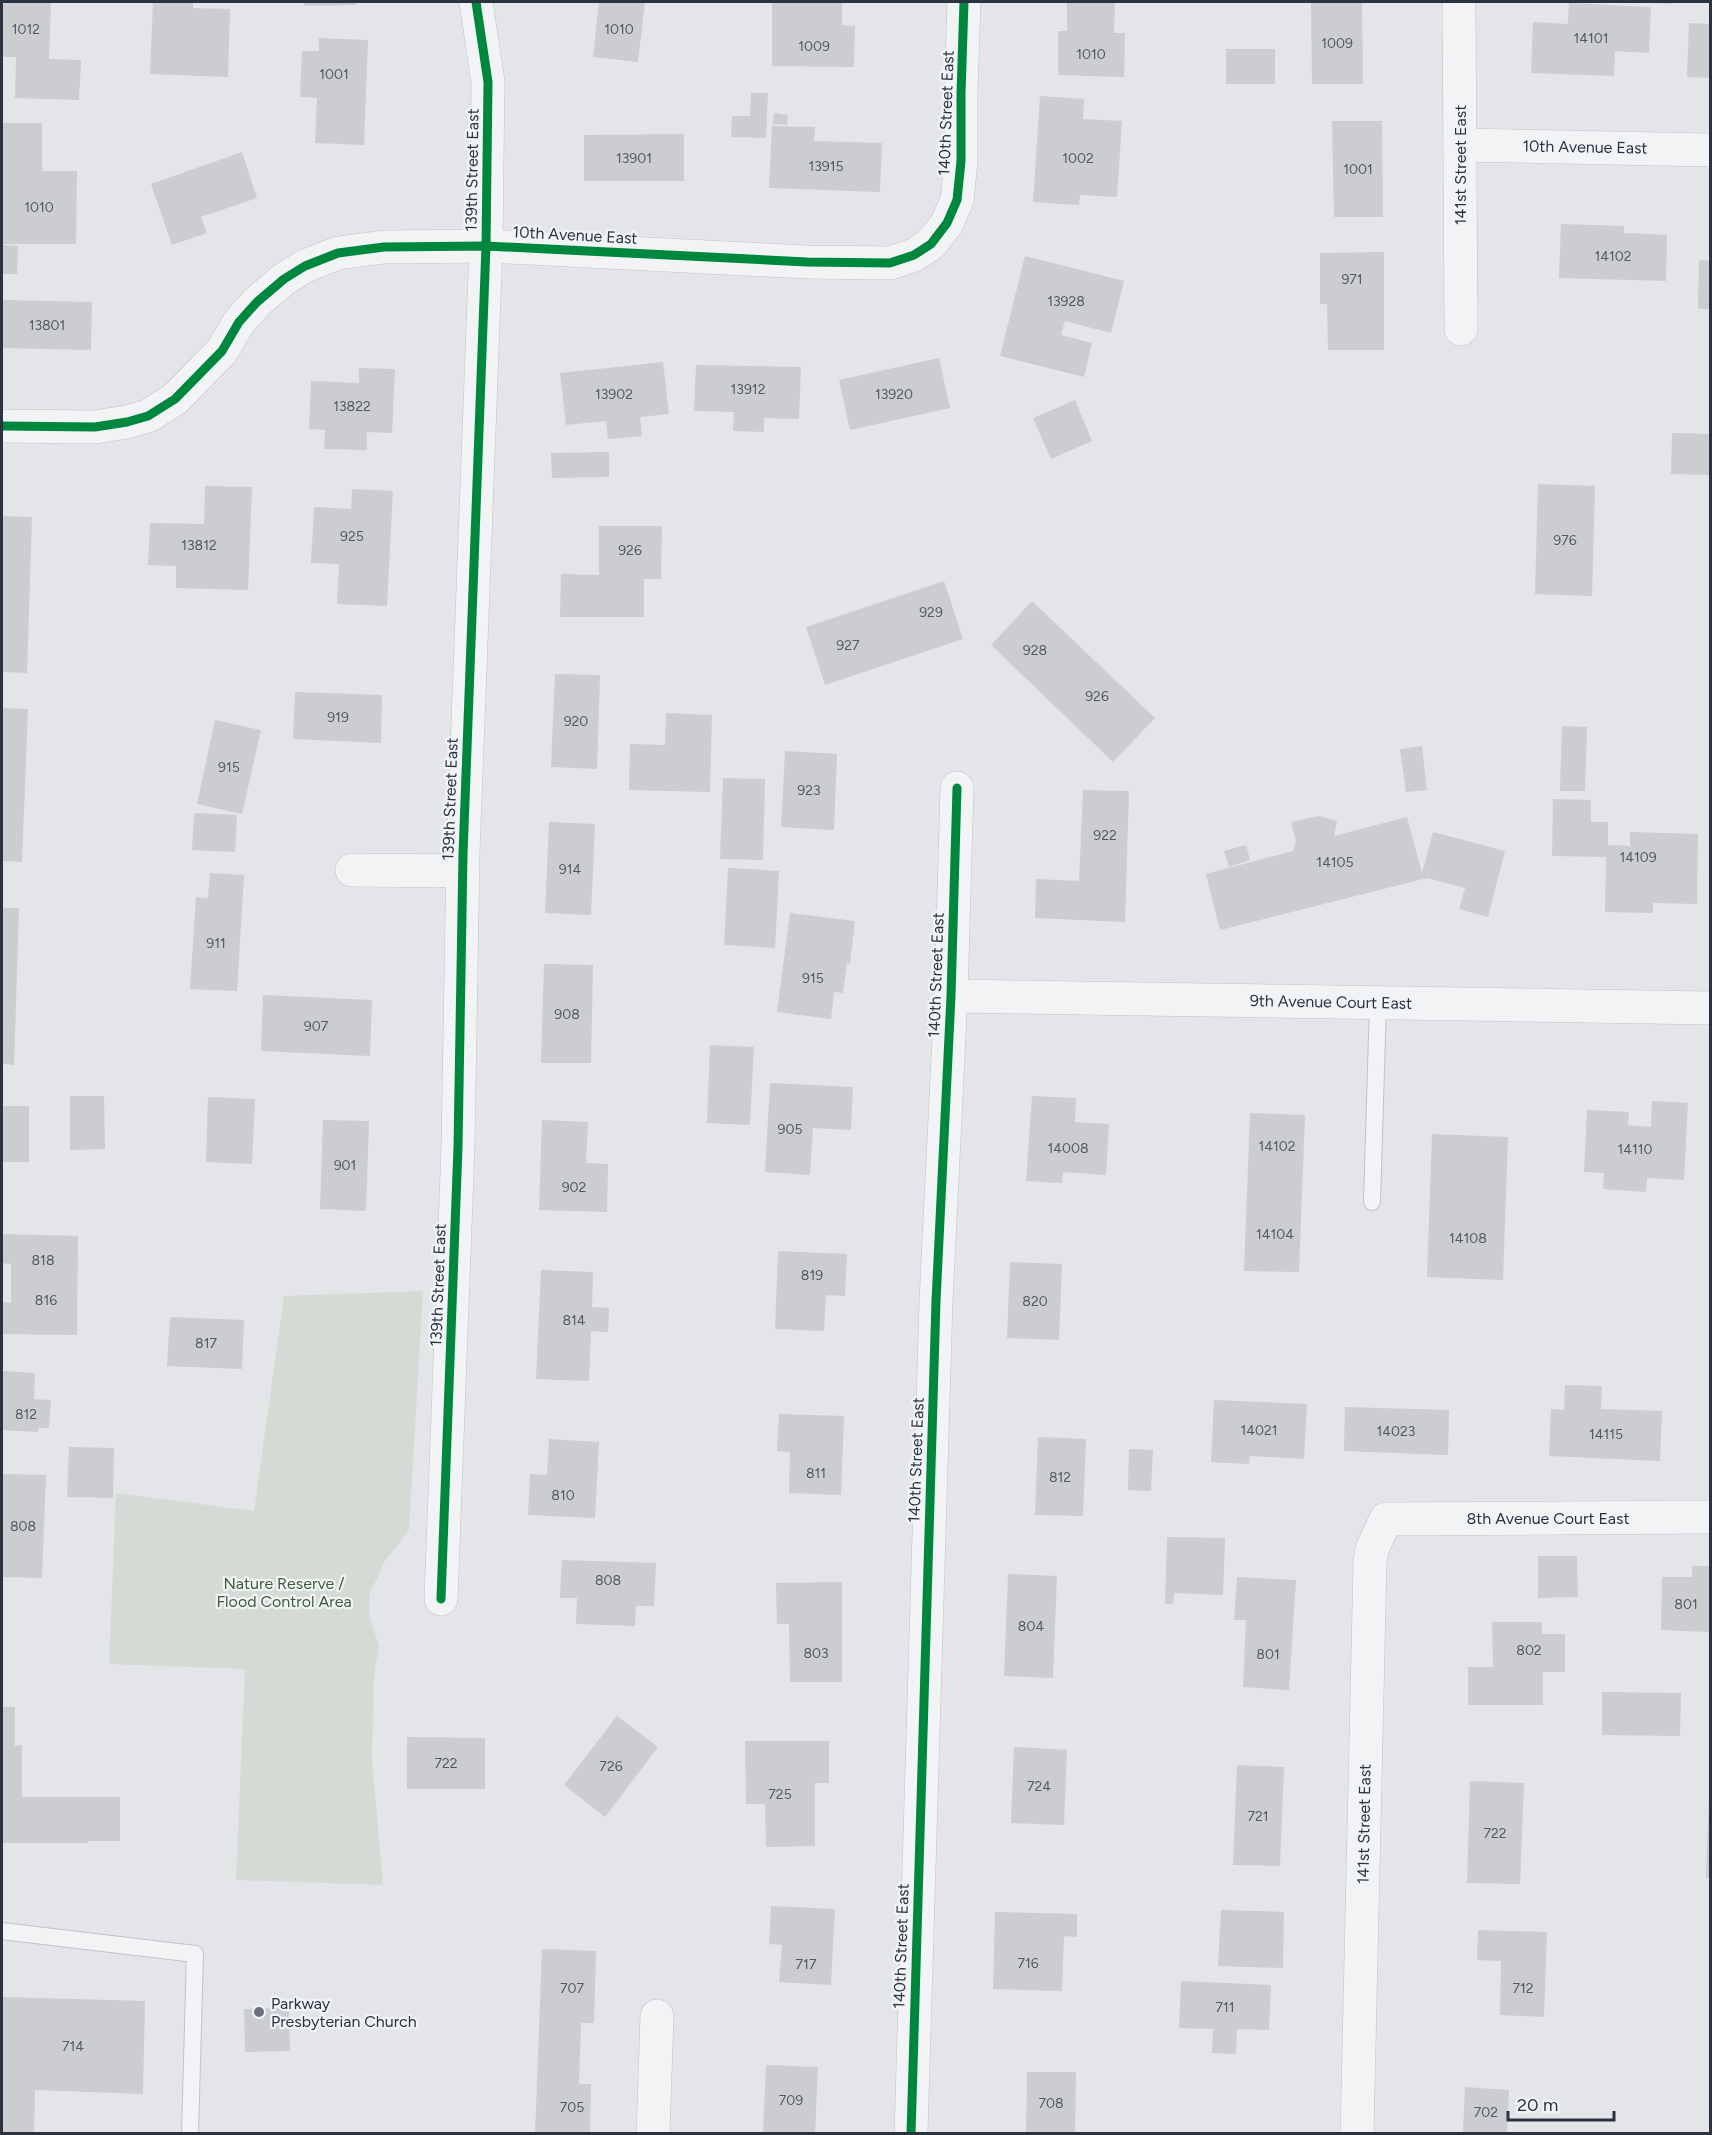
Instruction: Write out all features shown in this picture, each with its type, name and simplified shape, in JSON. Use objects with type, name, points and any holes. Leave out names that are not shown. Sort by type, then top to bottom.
[{"type":"street","name":"139th Street East","points":[[441,1599],[458,1147],[463,872],[486,246],[488,82],[476,2]]},
{"type":"street","name":"140th Street East","points":[[947,224],[957,200],[961,161],[964,2]]},
{"type":"street","name":"141st Street East","points":[[1459,2],[1461,329]]},
{"type":"street","name":"10th Avenue East","points":[[1460,145],[1710,150]]},
{"type":"street","name":"10th Avenue East","points":[[2,426],[95,427],[148,416],[175,399],[222,351],[239,322],[257,302],[284,279],[305,266],[338,253],[384,247],[486,246],[807,262],[890,263],[914,255],[931,244],[947,224]]},
{"type":"street","name":"140th Street East","points":[[911,2133],[936,1301],[951,996],[957,788]]},
{"type":"street","name":"139th Street East","points":[[352,870],[463,872]]},
{"type":"street","name":"9th Avenue Court East","points":[[951,996],[1710,1008]]},
{"type":"street","name":"8th Avenue Court East","points":[[1386,1519],[1710,1516]]},
{"type":"street","name":"141st Street East","points":[[1357,2133],[1370,1562],[1372,1549],[1386,1519]]},
{"type":"street","points":[[653,2133],[657,2016]]},
{"type":"lane","points":[[1372,1202],[1378,1003]]},
{"type":"lane","points":[[2,1931],[195,1954],[190,2133]]},
{"type":"green space","name":"Nature Reserve / Flood Control Area","points":[[423,1291],[409,1530],[385,1561],[370,1593],[369,1615],[379,1646],[374,1675],[372,1759],[383,1885],[236,1880],[245,1669],[109,1664],[116,1493],[254,1511],[284,1296]]},
{"type":"building","points":[[2,2],[51,2],[49,59],[81,60],[79,100],[15,98],[16,57],[2,57]]},
{"type":"building","points":[[153,2],[193,2],[193,8],[230,9],[228,77],[150,74]]},
{"type":"building","points":[[304,2],[356,2],[356,5],[304,6]]},
{"type":"building","points":[[599,2],[645,2],[638,62],[593,57]]},
{"type":"building","points":[[772,2],[842,2],[842,25],[855,26],[854,67],[772,66]]},
{"type":"building","points":[[1067,2],[1115,2],[1114,33],[1125,33],[1124,77],[1058,75],[1058,31],[1067,31]]},
{"type":"building","points":[[1311,2],[1362,2],[1363,84],[1312,84]]},
{"type":"building","points":[[1670,2],[1670,4],[1650,3]]},
{"type":"building","points":[[1569,3],[1651,7],[1649,53],[1615,51],[1614,76],[1531,73],[1533,22],[1568,24]]},
{"type":"building","points":[[1689,23],[1710,24],[1710,78],[1687,77]]},
{"type":"building","points":[[319,38],[368,40],[364,145],[315,143],[317,98],[300,97],[302,51],[319,51]]},
{"type":"building","points":[[1226,49],[1275,49],[1275,84],[1226,84]]},
{"type":"building","points":[[751,93],[768,93],[766,138],[731,137],[732,116],[750,116]]},
{"type":"building","points":[[1040,96],[1084,99],[1083,119],[1122,121],[1117,197],[1080,195],[1079,205],[1033,202]]},
{"type":"building","points":[[774,113],[788,115],[787,125],[773,124]]},
{"type":"building","points":[[1332,121],[1382,121],[1383,217],[1334,217]]},
{"type":"building","points":[[2,123],[42,123],[42,171],[77,171],[76,244],[2,244]]},
{"type":"building","points":[[772,126],[815,127],[814,141],[882,143],[880,192],[769,188]]},
{"type":"building","points":[[684,134],[684,181],[584,181],[584,135]]},
{"type":"building","points":[[242,152],[257,198],[201,217],[207,233],[172,245],[151,184]]},
{"type":"building","points":[[1561,224],[1624,226],[1624,233],[1667,235],[1666,281],[1559,278]]},
{"type":"building","points":[[2,245],[18,246],[17,274],[2,274]]},
{"type":"building","points":[[1384,252],[1384,350],[1328,350],[1327,304],[1320,304],[1320,253]]},
{"type":"building","points":[[1025,256],[1124,281],[1111,333],[1065,321],[1061,335],[1092,343],[1084,377],[1000,356]]},
{"type":"building","points":[[1699,260],[1710,261],[1710,309],[1698,309]]},
{"type":"building","points":[[2,300],[92,302],[91,350],[2,348]]},
{"type":"building","points":[[939,358],[950,408],[850,430],[839,380]]},
{"type":"building","points":[[663,362],[669,414],[640,417],[642,436],[608,439],[606,421],[566,425],[560,373]]},
{"type":"building","points":[[696,365],[801,367],[799,419],[764,418],[764,432],[733,431],[734,412],[694,411]]},
{"type":"building","points":[[359,368],[395,369],[392,433],[367,432],[367,450],[324,449],[325,430],[309,429],[311,381],[359,383]]},
{"type":"building","points":[[1075,400],[1092,441],[1051,459],[1033,418]]},
{"type":"building","points":[[1672,433],[1710,434],[1710,475],[1671,474]]},
{"type":"building","points":[[609,452],[609,477],[552,478],[551,453]]},
{"type":"building","points":[[1538,484],[1595,486],[1592,596],[1535,594]]},
{"type":"building","points":[[205,486],[252,487],[248,590],[176,588],[176,566],[148,565],[150,523],[204,524]]},
{"type":"building","points":[[352,489],[393,491],[387,606],[337,604],[339,564],[311,563],[314,507],[351,509]]},
{"type":"building","points":[[2,516],[32,517],[27,673],[2,672]]},
{"type":"building","points":[[599,526],[662,526],[661,579],[644,579],[644,617],[560,617],[561,574],[599,575]]},
{"type":"building","points":[[944,581],[963,639],[825,685],[806,627]]},
{"type":"building","points":[[1032,601],[1155,718],[1113,762],[991,645]]},
{"type":"building","points":[[555,674],[600,675],[597,769],[551,767]]},
{"type":"building","points":[[295,692],[382,695],[381,743],[293,739]]},
{"type":"building","points":[[2,708],[28,709],[22,862],[2,861]]},
{"type":"building","points":[[666,713],[712,715],[710,792],[629,790],[630,744],[665,745]]},
{"type":"building","points":[[215,720],[261,730],[242,814],[197,804]]},
{"type":"building","points":[[1562,726],[1587,727],[1585,791],[1560,791]]},
{"type":"building","points":[[1422,746],[1427,790],[1406,792],[1400,749]]},
{"type":"building","points":[[785,751],[837,754],[834,830],[781,827]]},
{"type":"building","points":[[723,778],[765,779],[763,860],[720,859]]},
{"type":"building","points":[[1083,790],[1129,791],[1125,922],[1035,918],[1036,879],[1079,881]]},
{"type":"building","points":[[1553,799],[1591,800],[1591,822],[1608,822],[1608,845],[1630,846],[1630,832],[1698,834],[1697,904],[1653,903],[1653,913],[1605,912],[1606,857],[1552,856]]},
{"type":"building","points":[[194,813],[237,815],[235,852],[192,850]]},
{"type":"building","points":[[1319,816],[1337,821],[1334,836],[1407,817],[1422,873],[1433,832],[1505,851],[1488,917],[1459,909],[1465,888],[1427,878],[1220,930],[1206,874],[1293,851],[1296,841],[1291,822]]},
{"type":"building","points":[[549,822],[595,824],[591,915],[545,913]]},
{"type":"building","points":[[1246,845],[1250,860],[1229,867],[1224,851]]},
{"type":"building","points":[[728,868],[779,871],[775,948],[724,945]]},
{"type":"building","points":[[210,873],[244,875],[237,991],[190,989],[196,897],[208,898]]},
{"type":"building","points":[[2,908],[19,908],[14,1065],[2,1064]]},
{"type":"building","points":[[790,913],[855,921],[850,964],[847,963],[843,993],[834,992],[831,1019],[777,1012]]},
{"type":"building","points":[[544,964],[593,965],[591,1063],[541,1063]]},
{"type":"building","points":[[263,995],[372,1000],[370,1056],[261,1051]]},
{"type":"building","points":[[710,1045],[754,1047],[750,1125],[707,1123]]},
{"type":"building","points":[[770,1083],[853,1087],[851,1130],[813,1128],[810,1175],[765,1172]]},
{"type":"building","points":[[70,1096],[104,1096],[105,1149],[70,1150]]},
{"type":"building","points":[[1032,1096],[1076,1098],[1075,1122],[1109,1124],[1106,1175],[1063,1172],[1062,1183],[1026,1181]]},
{"type":"building","points":[[208,1097],[255,1099],[252,1164],[206,1162]]},
{"type":"building","points":[[1652,1101],[1688,1103],[1684,1180],[1647,1178],[1646,1192],[1603,1189],[1604,1173],[1584,1172],[1587,1110],[1629,1112],[1628,1125],[1651,1127]]},
{"type":"building","points":[[2,1106],[29,1106],[29,1162],[2,1162]]},
{"type":"building","points":[[1250,1113],[1305,1115],[1299,1272],[1244,1271]]},
{"type":"building","points":[[323,1120],[369,1121],[366,1211],[320,1209]]},
{"type":"building","points":[[542,1120],[588,1122],[586,1163],[608,1164],[607,1212],[539,1210]]},
{"type":"building","points":[[1432,1134],[1508,1137],[1503,1280],[1427,1277]]},
{"type":"building","points":[[2,1234],[78,1236],[77,1335],[2,1334],[2,1302],[11,1303],[11,1264],[2,1263]]},
{"type":"building","points":[[778,1251],[847,1254],[845,1296],[826,1295],[824,1331],[775,1329]]},
{"type":"building","points":[[1010,1262],[1062,1264],[1059,1340],[1007,1338]]},
{"type":"building","points":[[541,1270],[593,1272],[592,1307],[609,1308],[608,1332],[591,1331],[589,1381],[536,1379]]},
{"type":"building","points":[[170,1317],[244,1320],[242,1369],[167,1366]]},
{"type":"building","points":[[2,1371],[35,1373],[34,1399],[51,1400],[49,1428],[39,1428],[38,1432],[2,1430]]},
{"type":"building","points":[[1565,1385],[1602,1386],[1601,1409],[1662,1411],[1660,1461],[1549,1456],[1551,1409],[1564,1410]]},
{"type":"building","points":[[1214,1400],[1307,1404],[1304,1459],[1250,1456],[1249,1464],[1211,1462]]},
{"type":"building","points":[[1345,1407],[1449,1410],[1448,1455],[1344,1451]]},
{"type":"building","points":[[779,1414],[844,1416],[841,1495],[789,1493],[790,1452],[777,1451]]},
{"type":"building","points":[[1038,1437],[1086,1439],[1083,1516],[1035,1515]]},
{"type":"building","points":[[549,1439],[599,1442],[595,1518],[528,1515],[530,1474],[547,1475]]},
{"type":"building","points":[[69,1447],[114,1448],[113,1498],[67,1497]]},
{"type":"building","points":[[1129,1449],[1153,1450],[1151,1491],[1128,1490]]},
{"type":"building","points":[[2,1474],[46,1475],[42,1578],[2,1577]]},
{"type":"building","points":[[1167,1537],[1225,1538],[1223,1595],[1174,1593],[1173,1604],[1165,1604]]},
{"type":"building","points":[[1538,1556],[1577,1556],[1578,1597],[1538,1598]]},
{"type":"building","points":[[562,1560],[656,1563],[654,1606],[636,1606],[635,1626],[576,1624],[577,1598],[560,1598]]},
{"type":"building","points":[[1692,1566],[1710,1566],[1710,1632],[1661,1630],[1662,1577],[1692,1577]]},
{"type":"building","points":[[1008,1574],[1057,1576],[1053,1678],[1004,1676]]},
{"type":"building","points":[[1237,1577],[1296,1580],[1289,1690],[1243,1687],[1246,1620],[1234,1620]]},
{"type":"building","points":[[842,1582],[842,1682],[790,1682],[789,1624],[777,1624],[776,1583]]},
{"type":"building","points":[[1492,1622],[1542,1622],[1542,1634],[1565,1634],[1565,1672],[1543,1672],[1543,1705],[1468,1705],[1468,1667],[1493,1667]]},
{"type":"building","points":[[1602,1692],[1681,1693],[1680,1736],[1602,1735]]},
{"type":"building","points":[[2,1707],[15,1707],[15,1746],[22,1745],[22,1797],[120,1797],[120,1841],[2,1843]]},
{"type":"building","points":[[617,1716],[658,1747],[605,1817],[564,1785]]},
{"type":"building","points":[[407,1737],[485,1738],[485,1789],[407,1789]]},
{"type":"building","points":[[745,1741],[829,1741],[829,1783],[815,1783],[815,1846],[766,1847],[765,1804],[746,1804]]},
{"type":"building","points":[[1014,1747],[1067,1750],[1064,1825],[1011,1823]]},
{"type":"building","points":[[1237,1765],[1284,1767],[1280,1866],[1233,1865]]},
{"type":"building","points":[[1470,1781],[1524,1783],[1520,1884],[1467,1883]]},
{"type":"building","points":[[1709,1791],[1710,1878],[1706,1878]]},
{"type":"building","points":[[771,1906],[835,1909],[831,1985],[779,1982],[782,1945],[769,1944]]},
{"type":"building","points":[[1221,1910],[1284,1912],[1283,1968],[1218,1966]]},
{"type":"building","points":[[995,1912],[1077,1914],[1077,1937],[1064,1936],[1062,1991],[993,1989]]},
{"type":"building","points":[[1478,1930],[1547,1932],[1544,2017],[1500,2015],[1501,1961],[1477,1960]]},
{"type":"building","points":[[542,1949],[596,1951],[594,2023],[581,2023],[579,2084],[591,2084],[590,2134],[535,2134]]},
{"type":"building","points":[[1181,1981],[1271,1985],[1269,2030],[1237,2029],[1236,2054],[1212,2053],[1213,2029],[1179,2028]]},
{"type":"building","points":[[2,1997],[145,2001],[143,2094],[35,2090],[34,2134],[2,2134]]},
{"type":"building","points":[[289,2008],[290,2051],[245,2052],[244,2009]]},
{"type":"building","points":[[766,2065],[818,2067],[815,2134],[763,2134]]},
{"type":"building","points":[[1027,2072],[1076,2072],[1075,2134],[1026,2134]]},
{"type":"building","points":[[1465,2087],[1509,2090],[1507,2134],[1463,2134]]},
{"type":"cycle path","points":[[441,1599],[458,1147],[463,854],[486,246],[488,82],[476,2]]},
{"type":"cycle path","points":[[2,426],[95,427],[148,416],[175,399],[222,351],[239,322],[257,302],[284,279],[305,266],[338,253],[384,247],[486,246],[807,262],[890,263],[914,255],[931,244],[947,223],[957,200],[961,161],[964,2]]},
{"type":"cycle path","points":[[911,2134],[936,1301],[951,996],[957,788]]},
{"type":"place","name":"Parkway Presbyterian Church","points":[[259,2012]]}]
